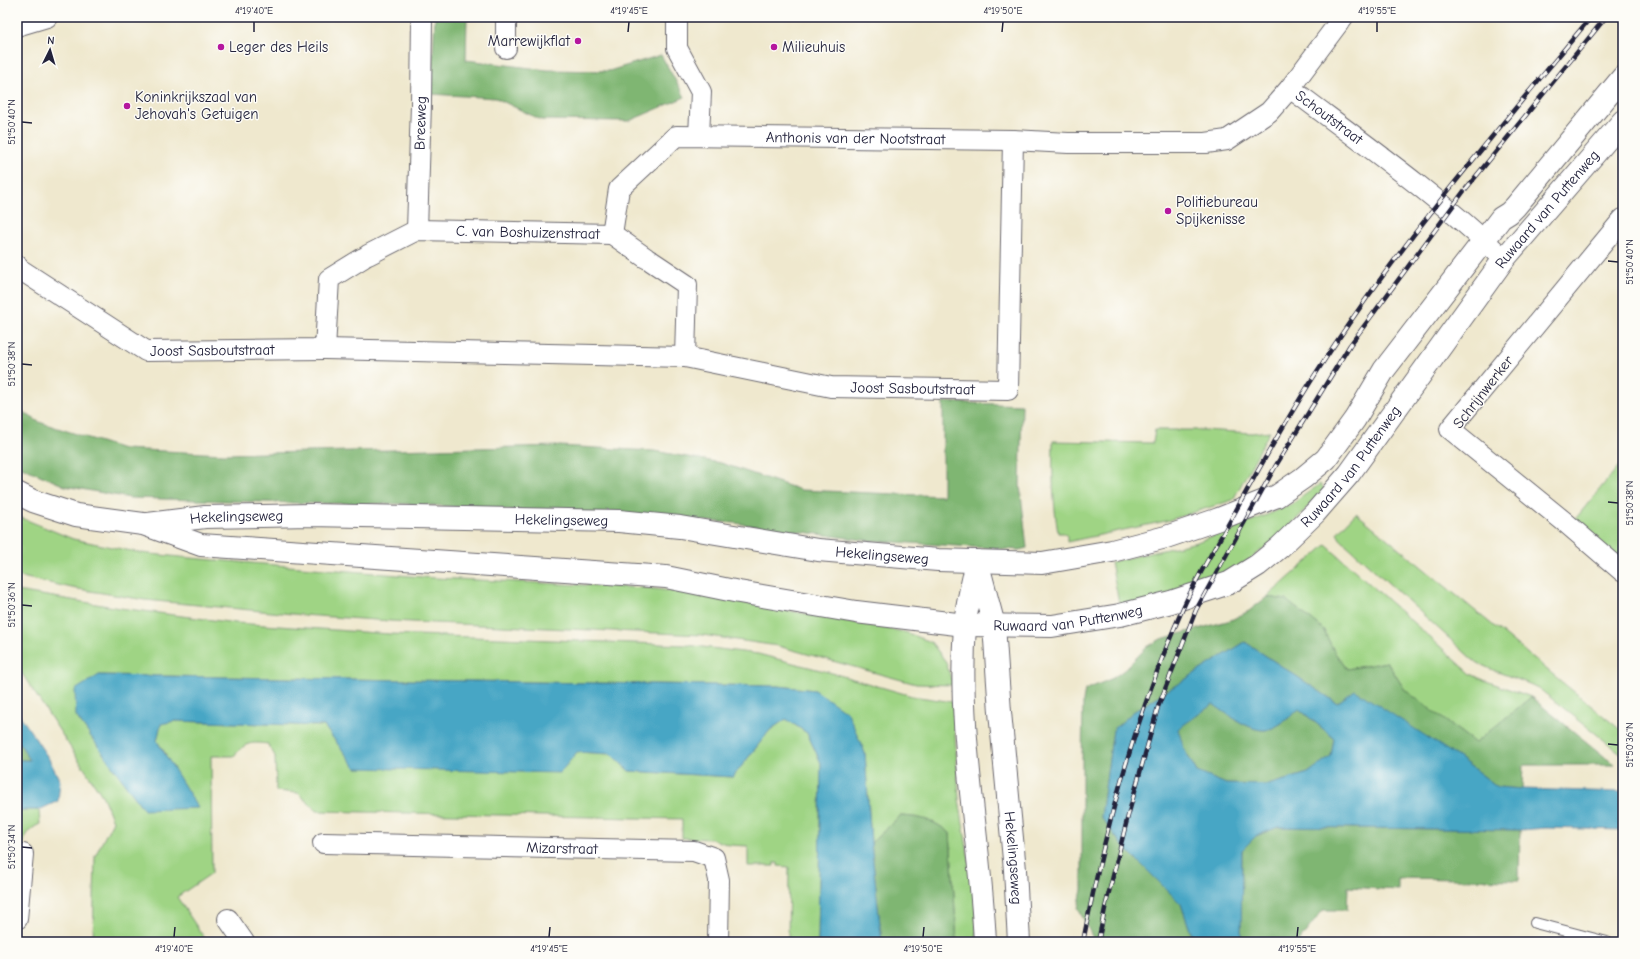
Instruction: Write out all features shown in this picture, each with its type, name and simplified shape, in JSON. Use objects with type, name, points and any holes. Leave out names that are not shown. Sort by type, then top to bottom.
[{"type":"street","points":[[17,26],[47,17]]},
{"type":"street","name":"Breeweg","points":[[417,230],[422,104],[422,17]]},
{"type":"street","points":[[506,17],[506,48]]},
{"type":"street","points":[[677,17],[677,48],[701,92],[699,136]]},
{"type":"street","points":[[1290,88],[1343,17]]},
{"type":"street","name":"Ruwaard van Puttenweg","points":[[977,561],[1042,563],[1112,551],[1166,537],[1218,519],[1277,496],[1304,478],[1326,459],[1355,419],[1384,370],[1501,218],[1509,213],[1623,77]]},
{"type":"street","name":"Schoutstraat","points":[[1036,141],[1206,144],[1227,140],[1269,112],[1290,88],[1400,171],[1484,240],[1504,259]]},
{"type":"street","name":"Ruwaard van Puttenweg","points":[[965,624],[1052,626],[1120,615],[1171,602],[1229,583],[1258,565],[1280,547],[1315,513],[1349,474],[1504,259],[1623,121]]},
{"type":"street","name":"C. van Boshuizenstraat","points":[[417,230],[612,234],[619,189],[676,136]]},
{"type":"street","name":"Anthonis van der Nootstraat","points":[[676,136],[1036,141]]},
{"type":"street","name":"Joost Sasboutstraat","points":[[17,265],[18,268],[146,351],[325,349],[685,357],[831,387],[1008,390],[1013,140]]},
{"type":"street","name":"Schrijnwerker","points":[[1623,219],[1450,429],[1566,523],[1623,572]]},
{"type":"street","points":[[325,349],[329,279],[365,257],[417,230]]},
{"type":"street","points":[[612,234],[687,285],[685,357]]},
{"type":"street","name":"Hekelingseweg","points":[[17,493],[33,501],[76,515],[143,524],[201,545],[666,578],[856,612],[965,624]]},
{"type":"street","name":"Hekelingseweg","points":[[143,524],[205,517],[310,515],[619,521],[680,526],[818,550],[901,558],[977,561],[994,625],[1000,712],[1015,870],[1019,942]]},
{"type":"street","points":[[977,561],[965,624],[963,671],[967,757],[986,942]]},
{"type":"street","name":"Mizarstraat","points":[[323,843],[694,851],[714,858],[719,880],[718,942]]},
{"type":"street","points":[[17,919],[23,854]]},
{"type":"street","points":[[228,919],[244,942]]},
{"type":"lane","points":[[1535,923],[1607,942]]},
{"type":"green space","points":[[435,17],[467,17],[466,60],[547,70],[609,71],[661,55],[685,97],[629,121],[541,120],[496,98],[431,94]]},
{"type":"green space","points":[[943,402],[1022,405],[1020,485],[1027,548],[1019,550],[863,540],[734,523],[585,513],[504,510],[413,504],[296,503],[130,498],[65,486],[17,465],[17,408],[39,422],[123,449],[224,454],[560,446],[654,451],[721,463],[801,490],[943,496]]},
{"type":"green space","points":[[1155,430],[1204,430],[1252,433],[1270,431],[1233,500],[1166,521],[1067,542],[1067,536],[1064,533],[1058,533],[1056,521],[1053,487],[1053,441],[1153,443]]},
{"type":"green space","points":[[1622,462],[1623,463],[1623,565],[1572,523]]},
{"type":"green space","points":[[1320,484],[1325,489],[1287,529],[1240,568],[1173,597],[1120,608],[1111,562],[1197,542],[1292,504]]},
{"type":"green space","points":[[1356,513],[1623,732],[1623,755],[1538,688],[1473,660],[1340,539],[1337,533]]},
{"type":"green space","points":[[17,516],[73,539],[141,553],[435,578],[646,588],[698,594],[905,632],[931,642],[946,662],[953,685],[916,684],[778,646],[702,635],[390,621],[303,615],[145,600],[72,588],[17,576]]},
{"type":"green space","points":[[1326,545],[1471,674],[1493,684],[1531,697],[1475,743],[1405,690],[1387,662],[1347,669],[1335,653],[1323,629],[1286,600],[1267,597]]},
{"type":"green space","points":[[17,591],[120,608],[236,623],[390,634],[687,645],[758,654],[912,696],[953,702],[959,799],[974,890],[977,942],[957,942],[950,833],[933,822],[915,817],[900,816],[871,843],[865,753],[815,690],[778,686],[99,675],[76,716],[144,810],[166,754],[157,741],[161,723],[175,721],[324,726],[356,768],[577,752],[611,754],[629,771],[733,777],[770,730],[786,719],[807,733],[821,763],[818,942],[788,942],[789,867],[778,866],[778,863],[774,863],[774,866],[748,866],[748,846],[729,845],[712,839],[682,838],[682,819],[317,811],[298,793],[276,791],[275,756],[268,744],[252,743],[242,748],[234,756],[211,756],[212,873],[177,897],[207,942],[93,942],[95,856],[113,821],[103,797],[17,666]]},
{"type":"green space","points":[[1267,597],[1286,600],[1323,629],[1335,653],[1347,669],[1387,662],[1405,690],[1475,743],[1531,697],[1615,765],[1523,765],[1522,789],[1498,787],[1458,757],[1337,703],[1245,642],[1133,712],[1113,730],[1101,817],[1122,845],[1181,904],[1192,936],[1192,942],[1095,942],[1078,908],[1082,890],[1082,760],[1083,701],[1085,690],[1113,678],[1124,670],[1147,647],[1161,639],[1231,620],[1249,611]]},
{"type":"green space","points":[[1213,704],[1245,724],[1265,730],[1279,725],[1299,709],[1334,738],[1331,756],[1308,773],[1268,785],[1226,784],[1197,772],[1184,749],[1177,729]]},
{"type":"green space","points":[[17,739],[30,760],[17,760]]},
{"type":"green space","points":[[17,810],[39,810],[40,824],[29,832],[23,843],[21,852],[17,852]]},
{"type":"green space","points":[[900,816],[915,817],[933,822],[950,833],[957,942],[882,942],[871,843]]},
{"type":"green space","points":[[1278,827],[1520,830],[1519,880],[1398,878],[1398,890],[1348,887],[1347,910],[1323,910],[1298,942],[1241,942],[1242,850],[1256,836]]},
{"type":"water","points":[[1245,642],[1337,703],[1355,690],[1458,757],[1498,787],[1623,792],[1623,830],[1546,828],[1520,830],[1278,827],[1256,836],[1242,850],[1241,942],[1192,942],[1192,936],[1181,904],[1122,845],[1101,817],[1113,730],[1133,712]],"holes":[[[1213,704],[1245,725],[1259,730],[1270,729],[1279,725],[1299,709],[1334,738],[1331,756],[1308,773],[1268,785],[1226,784],[1197,772],[1184,749],[1178,729]]]},
{"type":"water","points":[[99,675],[778,686],[815,690],[848,713],[865,753],[871,843],[882,942],[818,942],[821,763],[807,733],[786,719],[770,730],[733,777],[629,771],[611,754],[577,752],[560,773],[356,768],[324,726],[175,721],[161,724],[157,741],[198,808],[144,810],[76,716],[75,690]]},
{"type":"water","points":[[17,711],[49,759],[60,781],[58,801],[39,810],[17,810],[17,760],[30,760],[17,739]]},
{"type":"railway","points":[[1083,942],[1101,857],[1137,730],[1166,648],[1183,608],[1201,572],[1269,450],[1320,367],[1363,304],[1425,220],[1591,17]]},
{"type":"railway","points":[[1098,942],[1128,816],[1158,707],[1196,610],[1275,467],[1350,345],[1464,191],[1606,17]]},
{"type":"place","name":"Marrewijkflat","points":[[578,41]]},
{"type":"place","name":"Leger des Heils","points":[[221,47]]},
{"type":"place","name":"Milieuhuis","points":[[774,47]]},
{"type":"place","name":"Koninkrijkszaal van Jehovah's Getuigen","points":[[127,106]]},
{"type":"place","name":"Politiebureau Spijkenisse","points":[[1168,211]]}]
